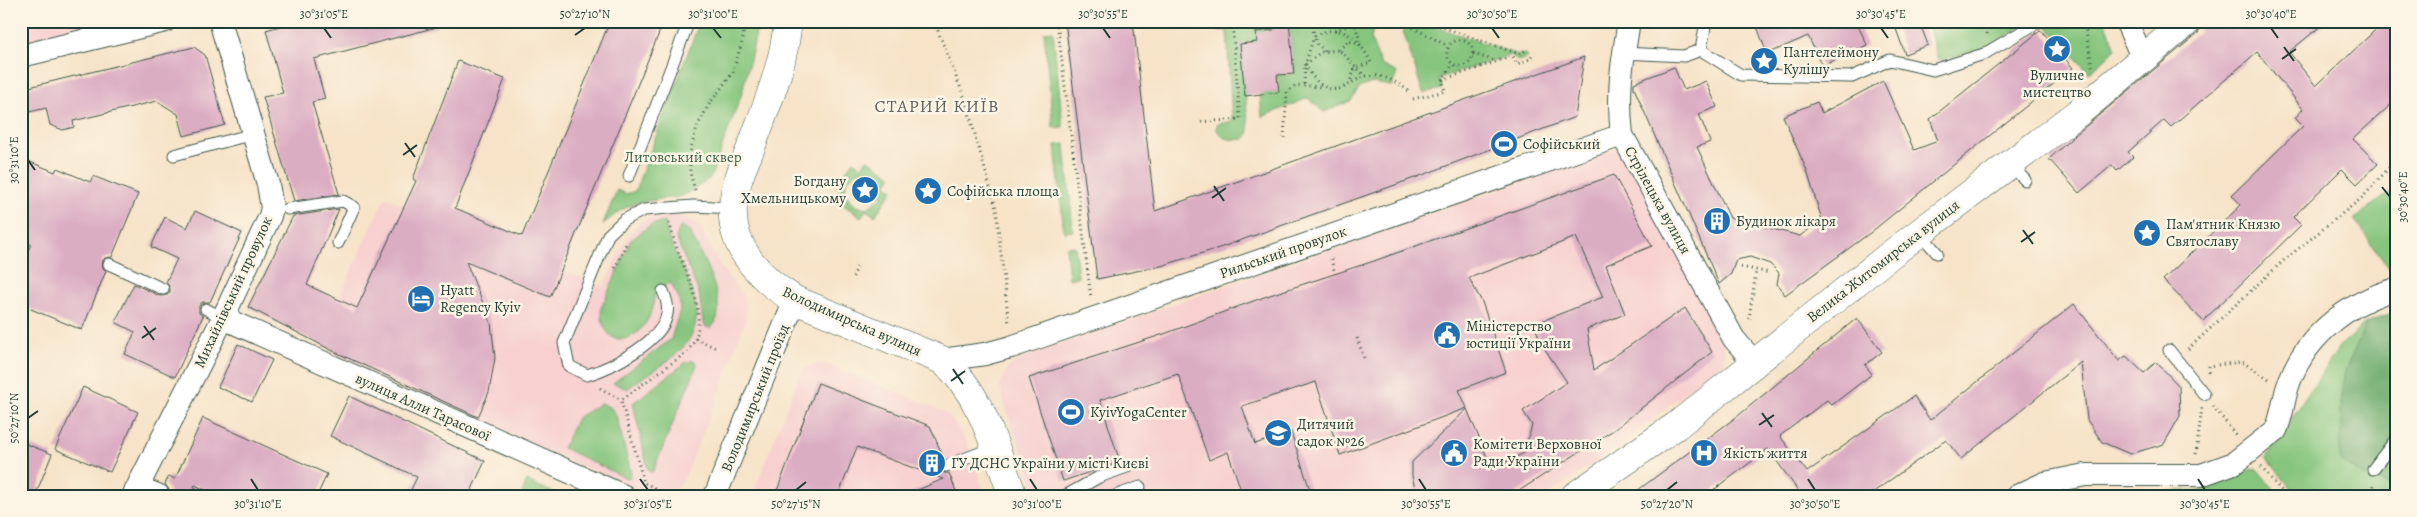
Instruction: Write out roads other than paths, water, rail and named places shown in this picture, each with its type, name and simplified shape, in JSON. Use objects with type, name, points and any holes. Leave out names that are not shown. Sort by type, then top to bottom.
[{"type":"main road","name":"Володимирська вулиця","points":[[788,21],[785,47],[774,86],[736,188],[733,208],[737,235],[744,252],[777,289],[795,300],[942,360],[955,371],[970,393],[995,447],[1013,496]]},
{"type":"main road","name":"Велика Житомирська вулиця","points":[[1575,496],[1676,426],[1919,232],[2018,172],[2079,112],[2188,21]]},
{"type":"street","points":[[21,56],[165,21]]},
{"type":"street","name":"Михайлівський провулок","points":[[136,489],[215,314],[270,216],[272,208],[268,184],[220,21]]},
{"type":"street","name":"Стрілецька вулиця","points":[[1629,21],[1623,53],[1618,104],[1622,134],[1734,339],[1754,362]]},
{"type":"street","points":[[2126,21],[2142,59]]},
{"type":"street","name":"Рильський провулок","points":[[942,360],[985,354],[1011,347],[1622,134]]},
{"type":"street","points":[[2017,496],[2045,483],[2086,475],[2157,473],[2191,475],[2210,472],[2234,463],[2276,430],[2282,417],[2287,390],[2296,367],[2313,341],[2337,318],[2378,294],[2396,289]]},
{"type":"street","name":"Володимирський проїзд","points":[[715,496],[795,300]]},
{"type":"street","name":"вулиця Алли Тарасової","points":[[215,314],[624,496]]},
{"type":"lane","points":[[629,176],[689,21]]},
{"type":"lane","points":[[1701,50],[1706,21]]},
{"type":"lane","points":[[1701,50],[1740,75],[1852,77],[1890,60],[1933,70],[1984,54],[2040,21]]},
{"type":"lane","points":[[1623,53],[1684,56],[1701,50]]},
{"type":"lane","points":[[174,155],[253,134]]},
{"type":"lane","points":[[288,209],[343,201],[354,207],[338,243]]},
{"type":"lane","points":[[663,291],[667,302],[667,315],[654,337],[617,363],[602,371],[587,375],[569,366],[564,343],[608,235],[624,220],[644,210],[693,206],[733,208]]},
{"type":"lane","points":[[1919,232],[1937,253]]},
{"type":"lane","points":[[109,264],[163,289]]},
{"type":"lane","points":[[2172,355],[2204,394]]},
{"type":"lane","points":[[2373,469],[2396,439]]},
{"type":"lane","points":[[946,466],[995,447]]},
{"type":"lane","points":[[1068,494],[1098,477],[1127,467]]},
{"type":"lane","points":[[1115,496],[1140,487]]},
{"type":"lane","points":[[136,489],[162,491]]},
{"type":"lane","points":[[1068,494],[1088,496]]},
{"type":"place","name":"Вуличне мистецтво","points":[[2057,49]]},
{"type":"place","name":"Пантелеймону Кулішу","points":[[1764,61]]},
{"type":"place","name":"Софійський","points":[[1504,144]]},
{"type":"place","name":"Богдану Хмельницькому","points":[[865,190]]},
{"type":"place","name":"Софійська площа","points":[[928,191]]},
{"type":"place","name":"Будинок лікаря","points":[[1717,221]]},
{"type":"place","name":"Пам'ятник Князю Святославу","points":[[2147,233]]},
{"type":"place","name":"Hyatt Regency Kyiv","points":[[421,299]]},
{"type":"place","name":"Міністерство юстиції України","points":[[1447,335]]},
{"type":"place","name":"KyivYogaCenter","points":[[1071,412]]},
{"type":"place","name":"Дитячий садок №26","points":[[1278,433]]},
{"type":"place","name":"Комітети Верховної Ради України","points":[[1454,453]]},
{"type":"place","name":"Якість життя","points":[[1704,453]]},
{"type":"place","name":"ГУ ДСНС України у місті Києві","points":[[932,463]]},
{"type":"district","name":"СТАРИЙ КИЇВ","points":[[937,106]]},
{"type":"park label","name":"Литовський сквер","points":[[683,157]]}]
